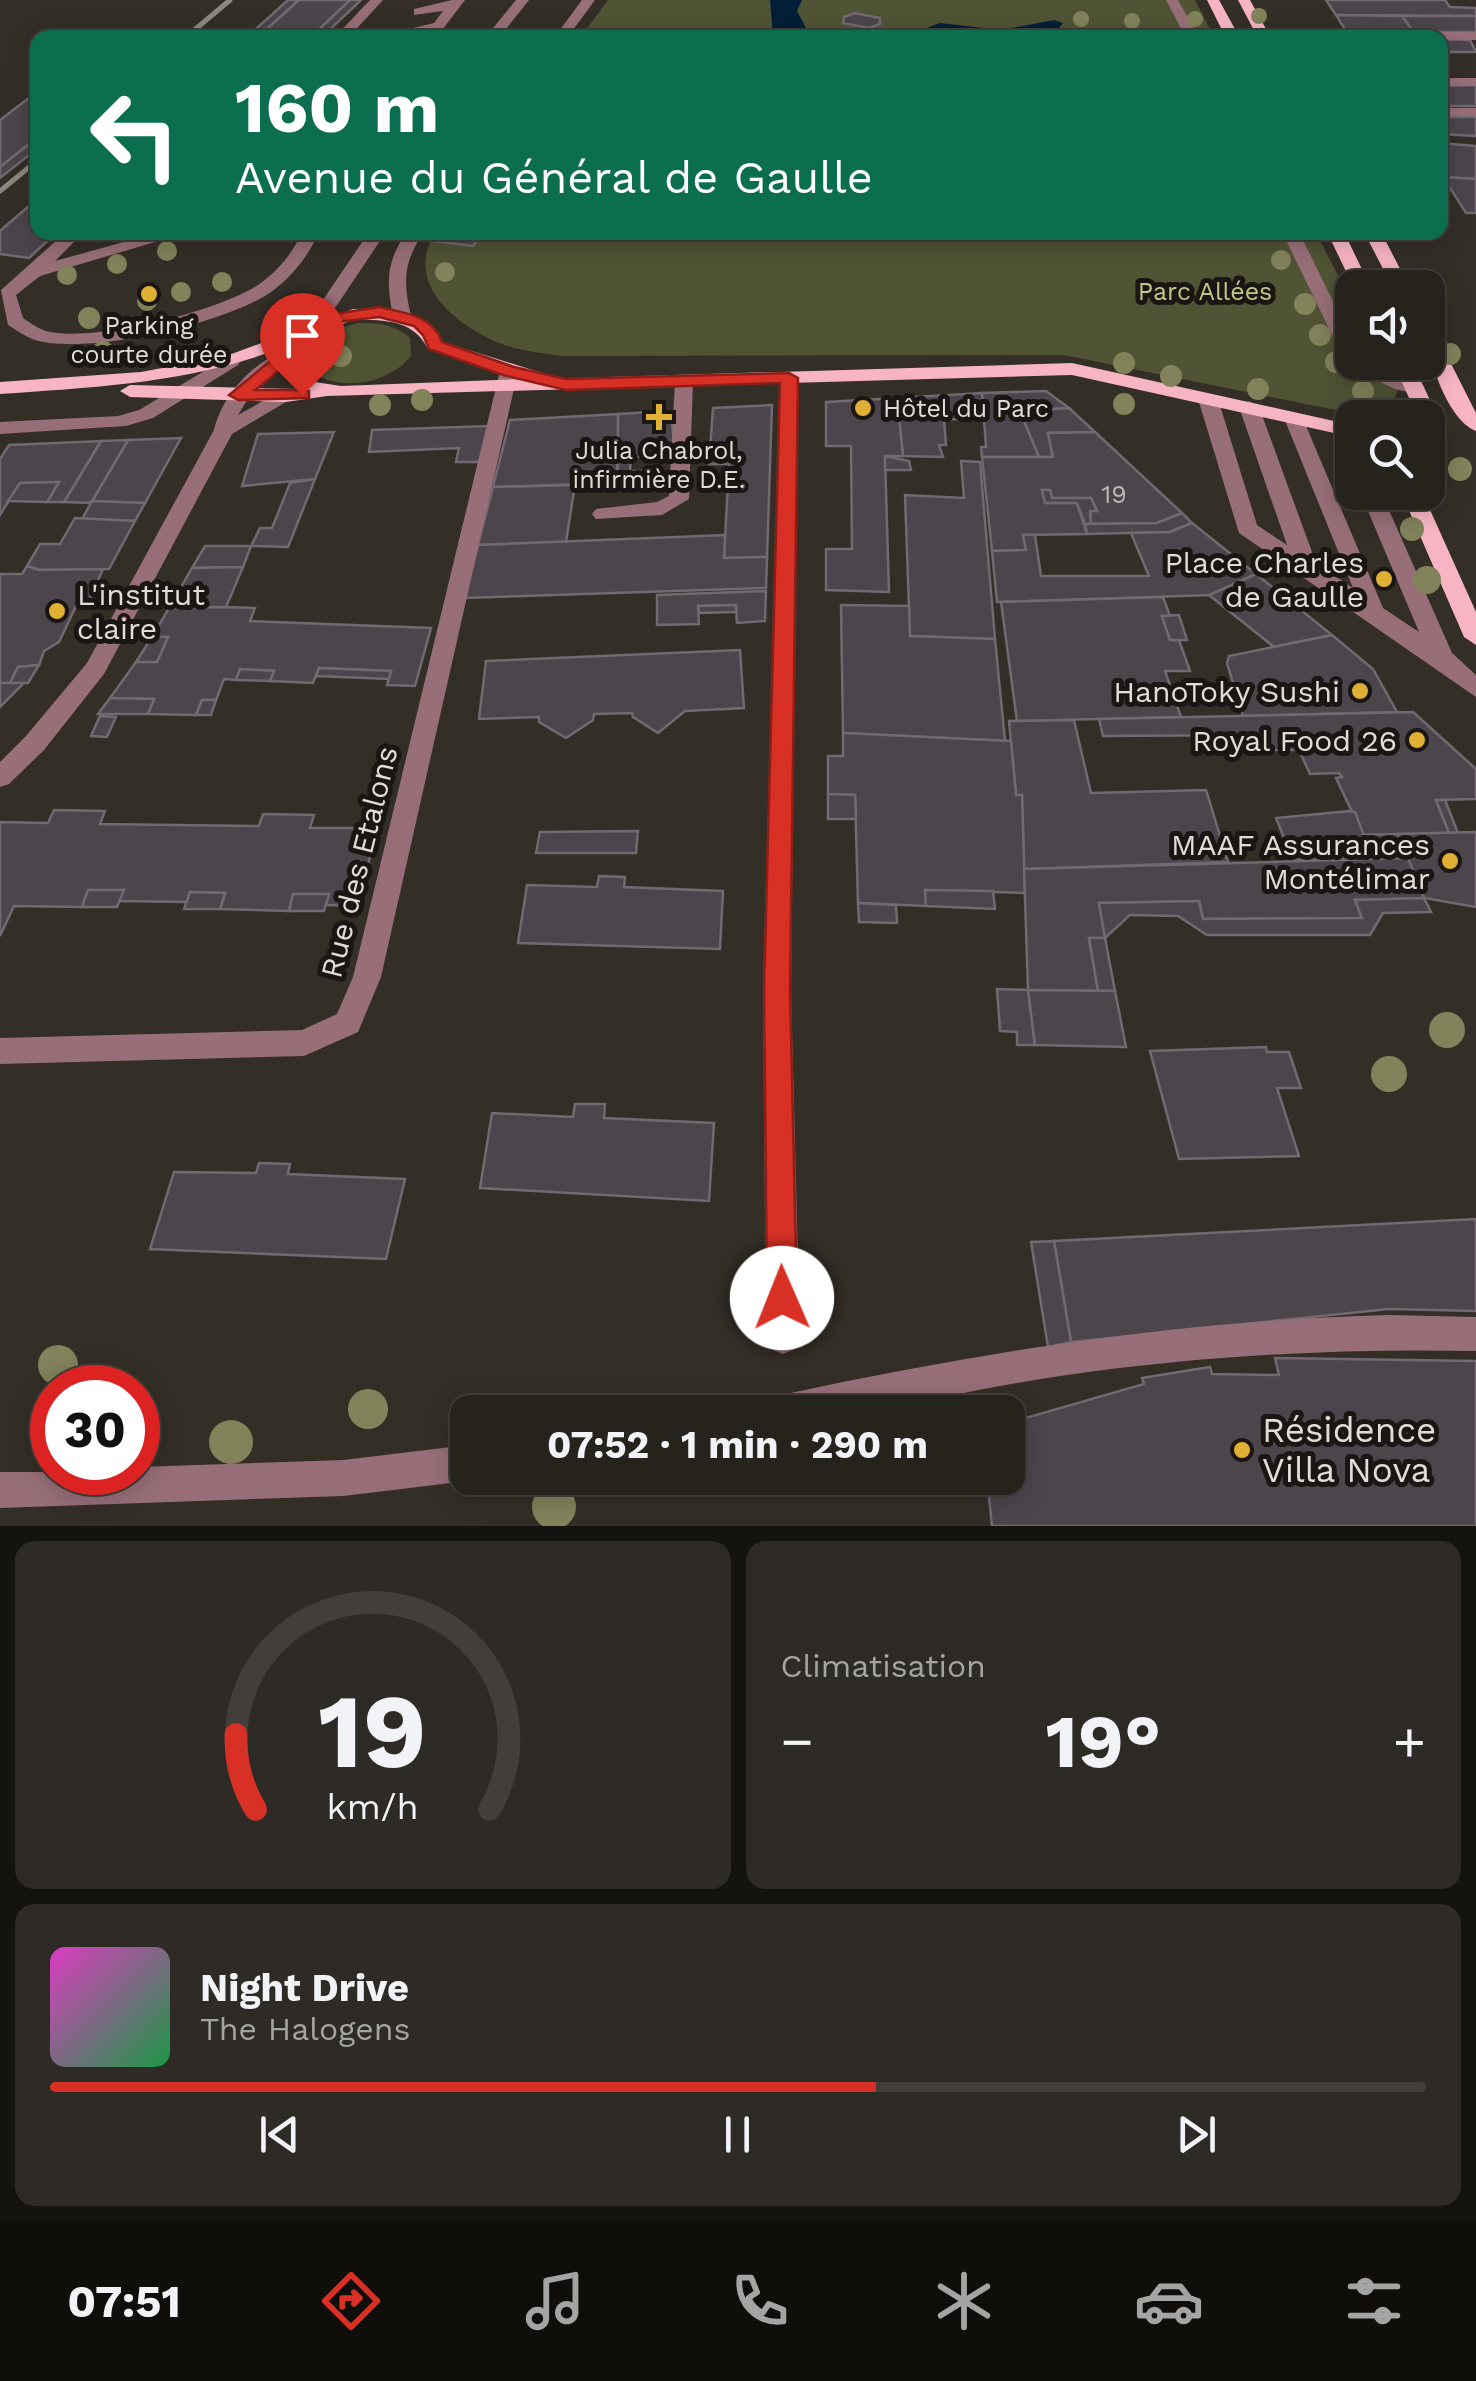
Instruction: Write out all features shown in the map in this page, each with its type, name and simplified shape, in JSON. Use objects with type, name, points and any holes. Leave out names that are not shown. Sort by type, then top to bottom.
[{"type":"main road","points":[[1213,0],[1229,30]]},
{"type":"main road","points":[[1244,0],[1261,30]]},
{"type":"main road","points":[[1339,240],[1354,270]]},
{"type":"main road","points":[[1376,240],[1392,270]]},
{"type":"main road","points":[[46,387],[141,378],[230,361],[353,314],[402,316],[431,333],[429,358]]},
{"type":"main road","points":[[307,330],[287,356],[290,370],[302,383],[324,391]]},
{"type":"main road","points":[[384,389],[429,358],[507,379]]},
{"type":"main road","points":[[1411,380],[1420,398],[1447,418],[1458,391],[1445,367]]},
{"type":"main road","points":[[0,388],[286,396],[507,379],[566,384],[1072,369],[1335,427]]},
{"type":"main road","points":[[1419,510],[1476,637]]},
{"type":"street","points":[[348,30],[378,0]]},
{"type":"street","points":[[498,30],[523,0]]},
{"type":"street","points":[[566,30],[589,0]]},
{"type":"street","points":[[1172,0],[1188,30]]},
{"type":"street","points":[[445,14],[413,18],[445,14]]},
{"type":"street","points":[[1448,36],[1476,36]]},
{"type":"street","points":[[1448,82],[1476,82]]},
{"type":"street","points":[[1448,112],[1476,112]]},
{"type":"street","points":[[68,240],[6,294],[5,313],[12,326],[29,335],[110,335],[178,323],[242,302],[266,288],[305,240]]},
{"type":"street","points":[[34,272],[152,240]]},
{"type":"street","points":[[307,330],[372,240]]},
{"type":"street","points":[[402,316],[392,276],[410,240]]},
{"type":"street","points":[[1294,240],[1335,323]]},
{"type":"street","points":[[0,777],[34,743],[96,668],[224,430],[226,410],[238,395],[287,356]]},
{"type":"street","points":[[0,428],[119,422],[146,414],[230,361]]},
{"type":"street","points":[[783,1337],[777,989],[789,378]]},
{"type":"street","name":"Rue des Etalons","points":[[0,1051],[304,1044],[348,1023],[367,977],[507,379]]},
{"type":"street","points":[[1393,380],[1415,387]]},
{"type":"street","points":[[603,514],[662,508],[679,500],[684,381]]},
{"type":"street","points":[[224,430],[286,396]]},
{"type":"street","points":[[1208,398],[1247,528],[1442,658],[1476,688]]},
{"type":"street","points":[[1249,408],[1307,570]]},
{"type":"street","points":[[1294,418],[1374,613]]},
{"type":"street","points":[[1378,510],[1442,658]]},
{"type":"street","points":[[861,1395],[1053,1359],[1222,1337],[1476,1334]]},
{"type":"street","points":[[0,1490],[343,1478],[450,1465]]},
{"type":"green space","points":[[608,0],[1195,0],[1210,30],[586,30]]},
{"type":"green space","name":"Parc Allées","points":[[432,240],[1320,240],[1335,270],[1335,380],[1393,380],[1398,389],[1394,400],[1335,400],[1335,410],[1064,355],[560,356],[514,348],[477,332],[444,305],[432,289],[426,271]]},
{"type":"green space","points":[[357,323],[385,325],[404,333],[410,338],[411,356],[389,374],[360,383],[331,381],[306,368],[306,349],[326,332]]},
{"type":"water","points":[[770,0],[802,0],[797,11],[810,30],[772,30]]},
{"type":"water","points":[[1054,20],[1063,23],[1058,30],[1001,30]]},
{"type":"water","points":[[940,23],[1001,30],[922,30]]},
{"type":"building","points":[[288,0],[299,0],[266,30],[255,30]]},
{"type":"building","points":[[299,0],[350,0],[318,30],[266,30]]},
{"type":"building","points":[[350,0],[361,0],[329,30],[318,30]]},
{"type":"building","points":[[1326,0],[1445,0],[1450,7],[1476,8],[1476,16],[1336,15]]},
{"type":"building","points":[[855,13],[880,18],[880,24],[869,28],[843,23],[844,17]]},
{"type":"building","points":[[1336,15],[1402,16],[1412,30],[1345,30]]},
{"type":"building","points":[[1402,16],[1476,16],[1476,32],[1412,30]]},
{"type":"building","points":[[1448,39],[1470,40],[1476,52],[1448,52]]},
{"type":"building","points":[[1476,85],[1476,106],[1448,106],[1448,86]]},
{"type":"building","points":[[30,97],[30,143],[0,167],[0,120]]},
{"type":"building","points":[[1448,117],[1476,117],[1476,136],[1448,134]]},
{"type":"building","points":[[30,143],[30,154],[0,178],[0,167]]},
{"type":"building","points":[[1448,144],[1476,146],[1476,179],[1448,177]]},
{"type":"building","points":[[1448,177],[1476,179],[1476,213],[1466,213],[1448,185]]},
{"type":"building","points":[[30,205],[30,240],[48,240],[29,258],[0,254],[0,231]]},
{"type":"building","points":[[436,240],[477,240],[473,246]]},
{"type":"building","points":[[1046,391],[1069,408],[1020,411],[1039,457],[982,457],[981,447],[986,447],[982,393]]},
{"type":"building","points":[[982,393],[984,420],[944,419],[946,445],[939,445],[943,457],[903,456],[897,398]]},
{"type":"building","points":[[897,398],[903,456],[885,456],[889,592],[826,590],[826,549],[852,549],[851,446],[826,446],[826,402]]},
{"type":"building","points":[[772,405],[767,557],[724,558],[729,464],[709,464],[713,408]]},
{"type":"building","points":[[1069,408],[1095,432],[1048,433],[1053,457],[1039,457],[1020,411]]},
{"type":"building","points":[[671,411],[675,455],[631,457],[630,471],[658,471],[658,484],[618,486],[618,414]]},
{"type":"building","points":[[618,414],[617,483],[493,487],[510,420]]},
{"type":"building","points":[[489,426],[479,462],[456,462],[459,448],[369,452],[372,430]]},
{"type":"building","points":[[334,432],[315,479],[242,486],[258,434]]},
{"type":"building","points":[[1095,432],[1182,513],[1157,523],[1091,524],[1090,511],[1097,511],[1091,498],[1052,498],[1050,490],[1042,490],[1045,503],[1077,503],[1087,534],[1023,535],[1026,550],[992,551],[982,457],[1053,457],[1048,433]]},
{"type":"building","points":[[181,438],[145,503],[92,501],[128,440]]},
{"type":"building","points":[[128,440],[91,503],[64,502],[101,441]]},
{"type":"building","points":[[101,441],[64,502],[47,502],[59,482],[20,483],[0,515],[0,459],[9,445]]},
{"type":"building","points":[[885,456],[909,461],[911,470],[885,470]]},
{"type":"building","points":[[961,461],[980,462],[995,639],[910,636],[905,495],[964,498]]},
{"type":"building","points":[[315,479],[288,547],[251,546],[260,528],[272,528],[290,483]]},
{"type":"building","points":[[59,482],[47,502],[8,501],[20,483]]},
{"type":"building","points":[[575,485],[566,542],[478,545],[493,487]]},
{"type":"building","points":[[1042,490],[1050,490],[1052,498],[1091,498],[1097,511],[1090,511],[1091,524],[1085,524],[1077,503],[1045,503]]},
{"type":"building","points":[[92,501],[145,503],[135,521],[82,519]]},
{"type":"building","points":[[1182,513],[1192,523],[1170,532],[1087,534],[1085,524],[1157,523]]},
{"type":"building","points":[[75,518],[135,521],[109,569],[39,570],[27,566],[40,544],[60,544]]},
{"type":"building","points":[[1192,523],[1256,574],[1213,595],[997,602],[992,551],[1026,550],[1023,535],[1035,535],[1041,576],[1149,576],[1131,533],[1170,532]]},
{"type":"building","points":[[725,535],[724,558],[767,557],[766,588],[465,598],[478,545]]},
{"type":"building","points":[[205,546],[251,546],[243,567],[192,568]]},
{"type":"building","points":[[27,566],[39,570],[103,569],[88,603],[77,604],[59,642],[44,651],[39,665],[18,667],[10,683],[0,683],[0,574],[22,574]]},
{"type":"building","points":[[243,567],[226,607],[169,608],[192,568]]},
{"type":"building","points":[[1256,574],[1332,635],[1274,647],[1209,595]]},
{"type":"building","points":[[766,591],[765,621],[737,623],[736,605],[698,606],[699,624],[657,625],[657,595]]},
{"type":"building","points":[[1163,597],[1170,616],[1162,616],[1170,640],[1179,640],[1190,671],[1165,671],[1181,717],[1017,721],[1001,602]]},
{"type":"building","points":[[736,605],[736,612],[699,613],[698,606]]},
{"type":"building","points":[[841,605],[909,606],[910,636],[995,639],[1005,741],[843,733]]},
{"type":"building","points":[[169,608],[255,608],[250,621],[431,628],[415,686],[387,685],[391,671],[319,668],[313,683],[270,681],[274,671],[240,669],[236,680],[224,679],[216,700],[202,700],[196,715],[148,714],[154,699],[110,698],[136,662],[157,662],[168,637],[152,637]]},
{"type":"building","points":[[1179,615],[1187,640],[1170,640],[1162,616]]},
{"type":"building","points":[[1332,635],[1373,669],[1397,712],[1243,716],[1227,663],[1229,656]]},
{"type":"building","points":[[152,637],[168,637],[157,662],[136,662]]},
{"type":"building","points":[[740,650],[744,708],[685,711],[658,733],[632,713],[594,714],[593,720],[566,738],[539,722],[539,717],[479,719],[486,661]]},
{"type":"building","points":[[39,665],[28,683],[10,683],[18,667]]},
{"type":"building","points":[[319,668],[391,671],[389,679],[316,676]]},
{"type":"building","points":[[240,669],[274,671],[270,681],[236,680]]},
{"type":"building","points":[[0,683],[24,683],[0,707]]},
{"type":"building","points":[[110,698],[154,699],[148,714],[98,714]]},
{"type":"building","points":[[202,700],[216,700],[211,715],[196,715]]},
{"type":"building","points":[[1413,712],[1476,769],[1476,799],[1436,800],[1449,833],[1363,835],[1336,778],[1342,777],[1339,773],[1310,774],[1299,750],[1268,750],[1261,735],[1103,736],[1099,719]]},
{"type":"building","points":[[100,716],[116,717],[107,737],[91,736]]},
{"type":"building","points":[[1074,720],[1091,793],[1206,790],[1228,862],[1024,869],[1022,795],[1016,795],[1009,721]]},
{"type":"building","points":[[843,733],[1011,741],[1016,795],[1022,795],[1025,893],[925,890],[926,906],[858,903],[855,795],[828,794],[828,756],[843,756]]},
{"type":"building","points":[[828,794],[855,795],[856,819],[828,819]]},
{"type":"building","points":[[1436,800],[1445,800],[1458,833],[1449,833]]},
{"type":"building","points":[[54,810],[105,811],[100,824],[259,826],[263,814],[314,815],[310,828],[377,828],[358,906],[326,905],[329,894],[293,894],[289,911],[220,909],[225,893],[190,892],[187,902],[119,901],[124,890],[88,890],[82,907],[14,906],[0,936],[0,822],[48,823]]},
{"type":"building","points":[[1355,812],[1373,859],[1293,860],[1276,818]]},
{"type":"building","points":[[638,831],[636,853],[536,853],[540,832]]},
{"type":"building","points":[[1476,832],[1476,907],[1424,898],[1398,834]]},
{"type":"building","points":[[1398,834],[1408,858],[1373,859],[1363,835]]},
{"type":"building","points":[[1408,858],[1424,898],[1355,900],[1362,918],[1203,919],[1199,901],[1099,903],[1105,938],[1089,938],[1098,991],[1028,990],[1024,869]]},
{"type":"building","points":[[599,876],[625,877],[624,887],[723,891],[720,949],[518,943],[527,885],[597,887]]},
{"type":"building","points":[[88,890],[124,890],[117,907],[82,907]]},
{"type":"building","points":[[925,890],[993,891],[995,909],[926,906]]},
{"type":"building","points":[[190,892],[225,893],[220,909],[184,909]]},
{"type":"building","points":[[293,894],[329,894],[324,911],[289,911]]},
{"type":"building","points":[[1424,898],[1431,912],[1383,913],[1370,935],[1207,935],[1178,916],[1130,915],[1105,938],[1099,903],[1199,901],[1203,919],[1362,918],[1355,900]]},
{"type":"building","points":[[858,903],[896,905],[897,923],[859,922]]},
{"type":"building","points":[[1089,938],[1105,938],[1115,991],[1098,991]]},
{"type":"building","points":[[997,989],[1028,990],[1035,1045],[1017,1045],[1017,1032],[1000,1031]]},
{"type":"building","points":[[1028,990],[1115,991],[1126,1047],[1035,1045]]},
{"type":"building","points":[[1266,1047],[1267,1052],[1289,1052],[1301,1088],[1277,1088],[1299,1156],[1179,1159],[1150,1051]]},
{"type":"building","points":[[575,1104],[605,1104],[604,1118],[714,1123],[709,1201],[480,1188],[492,1113],[573,1117]]},
{"type":"building","points":[[259,1163],[290,1164],[288,1174],[405,1179],[386,1259],[150,1249],[174,1172],[256,1173]]},
{"type":"building","points":[[1476,1219],[1476,1311],[1389,1309],[1071,1342],[1054,1241]]},
{"type":"building","points":[[1054,1241],[1071,1342],[1048,1347],[1031,1242]]},
{"type":"building","name":"Résidence Villa Nova","points":[[1275,1358],[1476,1361],[1476,1526],[992,1526],[989,1495],[1025,1495],[1025,1418],[1144,1384],[1142,1378],[1210,1367],[1212,1374],[1279,1375]]},
{"type":"railway","points":[[194,30],[230,0]]},
{"type":"railway","points":[[0,191],[30,167]]},
{"type":"place","name":"Parking courte durée","points":[[149,294]]},
{"type":"place","name":"Hôtel du Parc","points":[[863,408]]},
{"type":"place","name":"Julia Chabrol, infirmière D.E.","points":[[659,417]]},
{"type":"place","name":"Place Charles de Gaulle","points":[[1384,579]]},
{"type":"place","name":"L'institut claire","points":[[57,611]]},
{"type":"place","name":"HanoToky Sushi","points":[[1360,691]]},
{"type":"place","name":"Royal Food 26","points":[[1417,740]]},
{"type":"place","name":"MAAF Assurances Montélimar","points":[[1450,861]]},
{"type":"place","name":"Résidence Villa Nova","points":[[1242,1450]]},
{"type":"route","points":[[302,395],[238,395],[287,356],[298,334],[334,318],[379,312],[420,323],[431,333],[435,346],[509,371],[566,384],[789,378],[777,989],[782,1298]]}]
